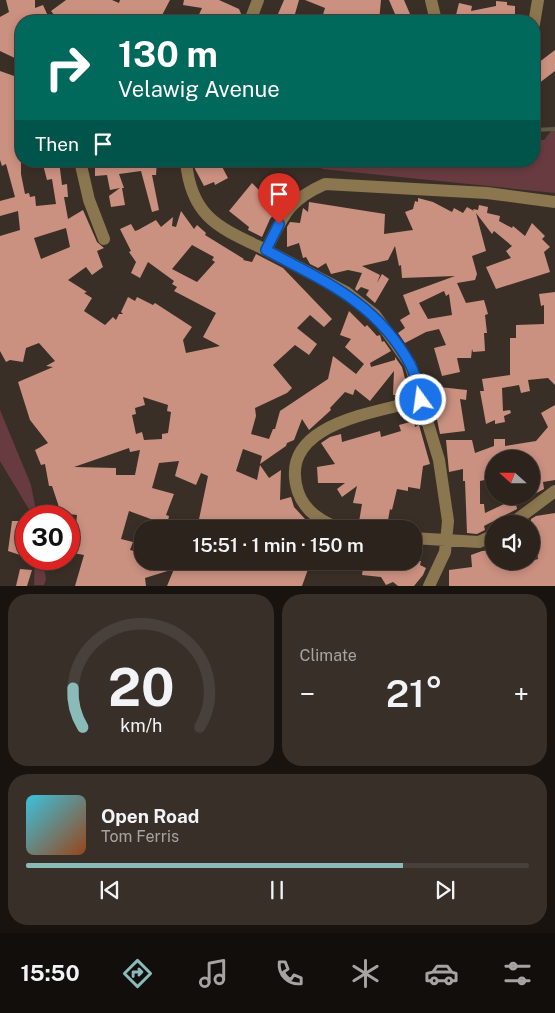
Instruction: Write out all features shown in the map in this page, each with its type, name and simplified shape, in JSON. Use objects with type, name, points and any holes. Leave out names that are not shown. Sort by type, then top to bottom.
[{"type":"street","points":[[252,15],[258,0]]},
{"type":"street","points":[[431,0],[435,15]]},
{"type":"street","points":[[536,15],[538,0]]},
{"type":"street","points":[[82,167],[90,200],[104,239]]},
{"type":"street","points":[[187,167],[188,183],[195,201],[206,216],[231,234],[346,292],[375,315],[410,364],[439,460],[448,521],[445,552],[429,586]]},
{"type":"street","points":[[266,250],[286,212],[303,194],[325,184],[487,193],[555,202]]},
{"type":"street","points":[[322,520],[314,515],[301,500],[296,483],[297,462],[306,442],[328,426],[421,400]]},
{"type":"street","points":[[523,515],[555,491]]},
{"type":"street","points":[[422,539],[479,542],[485,539]]},
{"type":"shaded area","points":[[555,126],[555,193],[322,169],[321,167],[540,167],[540,140],[544,140]]},
{"type":"shaded area","points":[[0,410],[31,485],[35,505],[26,505],[0,461]]},
{"type":"shaded area","points":[[35,570],[45,570],[46,579],[44,585],[34,585]]},
{"type":"building","points":[[6,0],[35,0],[35,8],[43,5],[48,15],[15,15],[15,58],[0,51],[0,17],[9,12]]},
{"type":"building","points":[[66,0],[112,0],[119,3],[120,0],[170,0],[162,15],[54,15],[51,11]]},
{"type":"building","points":[[184,0],[219,0],[239,9],[242,15],[199,15],[202,8],[183,5]]},
{"type":"building","points":[[284,0],[299,0],[295,15],[278,15]]},
{"type":"building","points":[[305,0],[381,0],[380,15],[323,15],[325,8]]},
{"type":"building","points":[[389,0],[404,0],[410,15],[395,15]]},
{"type":"building","points":[[496,1],[507,2],[507,5],[515,6],[515,15],[456,15],[459,3],[472,6],[471,11],[496,6]]},
{"type":"building","points":[[555,50],[555,71],[540,82],[540,61]]},
{"type":"building","points":[[0,71],[15,76],[15,167],[21,167],[25,194],[29,193],[30,197],[35,196],[36,206],[56,204],[52,179],[47,180],[44,167],[60,167],[62,185],[67,184],[68,197],[64,197],[68,219],[83,210],[97,242],[104,248],[97,251],[103,267],[92,275],[86,267],[68,280],[87,292],[84,293],[92,298],[84,311],[105,325],[113,317],[116,320],[119,314],[123,314],[121,312],[128,297],[135,301],[137,297],[153,305],[155,303],[192,327],[183,340],[186,353],[220,346],[203,337],[216,313],[174,291],[177,287],[172,284],[174,281],[148,262],[140,278],[131,273],[136,262],[129,252],[131,251],[120,229],[131,224],[135,231],[156,220],[161,227],[173,217],[172,226],[176,227],[181,211],[194,229],[197,225],[206,233],[205,235],[243,260],[252,262],[256,254],[283,268],[332,319],[324,327],[310,315],[297,328],[317,344],[309,355],[295,345],[273,365],[292,388],[287,393],[255,408],[256,416],[251,434],[269,439],[273,429],[275,429],[280,411],[328,379],[333,356],[356,374],[364,364],[345,347],[351,339],[340,335],[349,311],[365,327],[367,325],[377,336],[380,335],[382,342],[384,341],[391,351],[370,363],[371,367],[395,360],[395,357],[402,367],[406,382],[403,382],[403,395],[393,395],[394,371],[370,401],[355,389],[353,395],[345,392],[330,408],[331,410],[309,430],[302,419],[294,440],[287,443],[286,446],[260,464],[262,456],[243,449],[236,471],[257,480],[260,465],[269,478],[281,470],[280,500],[291,497],[294,507],[304,520],[199,520],[208,476],[201,473],[196,485],[175,476],[179,461],[159,463],[152,488],[174,494],[166,515],[169,516],[168,520],[153,520],[129,511],[121,539],[133,542],[130,550],[134,551],[134,570],[171,570],[145,578],[146,586],[75,586],[84,555],[80,554],[80,505],[58,505],[52,486],[49,486],[45,464],[41,465],[35,450],[48,443],[30,420],[18,382],[53,367],[46,366],[55,361],[39,343],[26,348],[23,362],[10,360],[6,362],[0,351],[0,236],[20,230],[18,211],[0,216],[0,201],[15,197],[6,164],[2,166],[0,160]],"holes":[[[66,228],[70,247],[41,259],[34,238]],[[192,245],[214,257],[212,260],[215,262],[197,282],[172,269]],[[143,397],[168,405],[167,411],[171,412],[168,433],[162,434],[162,439],[144,440],[142,432],[136,434],[132,415],[136,414],[135,408],[145,405]],[[129,448],[130,452],[140,450],[135,475],[116,475],[116,468],[74,467]]]},
{"type":"building","points":[[95,167],[157,167],[156,175],[152,175],[159,210],[152,212],[141,171],[119,174],[124,188],[122,188],[125,205],[111,207],[109,196],[120,188],[110,190],[107,175],[95,176]]},
{"type":"building","points":[[195,167],[222,167],[228,178],[215,185],[214,182],[204,186]]},
{"type":"building","points":[[252,183],[269,200],[279,188],[289,196],[270,219],[262,237],[248,230],[249,227],[229,211]]},
{"type":"building","points":[[418,198],[433,202],[452,212],[454,208],[463,213],[467,207],[474,211],[473,209],[478,210],[479,205],[488,207],[487,213],[500,216],[499,221],[512,228],[513,226],[525,236],[532,223],[545,236],[542,239],[550,247],[544,252],[550,272],[496,289],[486,267],[511,258],[506,251],[512,246],[494,231],[492,234],[476,213],[486,251],[472,256],[477,274],[475,280],[457,283],[466,303],[484,300],[488,314],[485,315],[487,333],[484,333],[485,351],[473,352],[472,349],[471,358],[457,358],[460,372],[442,376],[434,348],[446,345],[439,329],[426,332],[405,343],[398,333],[405,328],[400,320],[410,314],[403,295],[455,276],[402,278],[401,265],[399,266],[395,246],[388,260],[362,266],[380,275],[377,283],[382,274],[389,279],[375,303],[366,295],[369,290],[361,287],[357,291],[355,289],[362,273],[348,270],[331,274],[326,263],[318,268],[310,264],[306,257],[303,258],[299,243],[287,247],[287,227],[290,222],[300,223],[303,208],[308,212],[309,202],[385,214],[384,234],[413,230],[405,212],[413,209],[415,201],[418,202]],"holes":[[[444,291],[446,296],[449,294],[452,315],[428,319],[419,303]]]},
{"type":"building","points":[[555,292],[555,385],[548,378],[528,380],[530,391],[521,393],[519,385],[502,388],[503,411],[510,410],[511,413],[504,416],[505,422],[495,424],[495,420],[486,424],[480,391],[484,391],[482,379],[510,375],[510,338],[516,338],[516,325],[544,324],[544,305],[541,306],[539,294]]},
{"type":"building","points":[[430,386],[467,390],[466,400],[460,399],[465,431],[440,434]]},
{"type":"building","points":[[555,405],[555,480],[543,482],[544,489],[540,491],[540,450],[485,450],[485,480],[480,481],[480,504],[484,504],[485,513],[502,505],[516,505],[517,509],[505,515],[485,515],[485,530],[477,534],[467,533],[463,469],[449,472],[446,440],[472,440],[475,453],[494,446],[494,439],[505,439],[505,446],[536,441],[548,427],[541,413]]},
{"type":"building","points":[[414,421],[415,427],[419,425],[430,464],[423,466],[420,489],[408,487],[408,491],[397,489],[388,520],[359,520],[362,504],[353,503],[357,486],[342,497],[337,489],[345,483],[318,483],[317,467],[335,464],[321,443],[330,437],[341,434],[342,442],[380,431],[381,437],[401,431],[399,425]]},
{"type":"building","points":[[555,513],[555,586],[449,586],[449,570],[472,567],[471,555],[482,551],[485,551],[485,570],[540,570],[540,515]]},
{"type":"building","points":[[12,521],[15,521],[15,553],[8,551]]},
{"type":"building","points":[[422,566],[426,568],[414,586],[398,586],[393,582],[386,585],[381,577],[362,575],[363,570],[422,570]]},
{"type":"building","points":[[20,570],[32,570],[27,586],[16,586]]},
{"type":"building","points":[[174,570],[308,570],[302,586],[167,586]]},
{"type":"waterway","points":[[540,130],[555,129]]},
{"type":"route","points":[[279,224],[266,250],[346,292],[375,315],[410,364],[421,400]]}]
